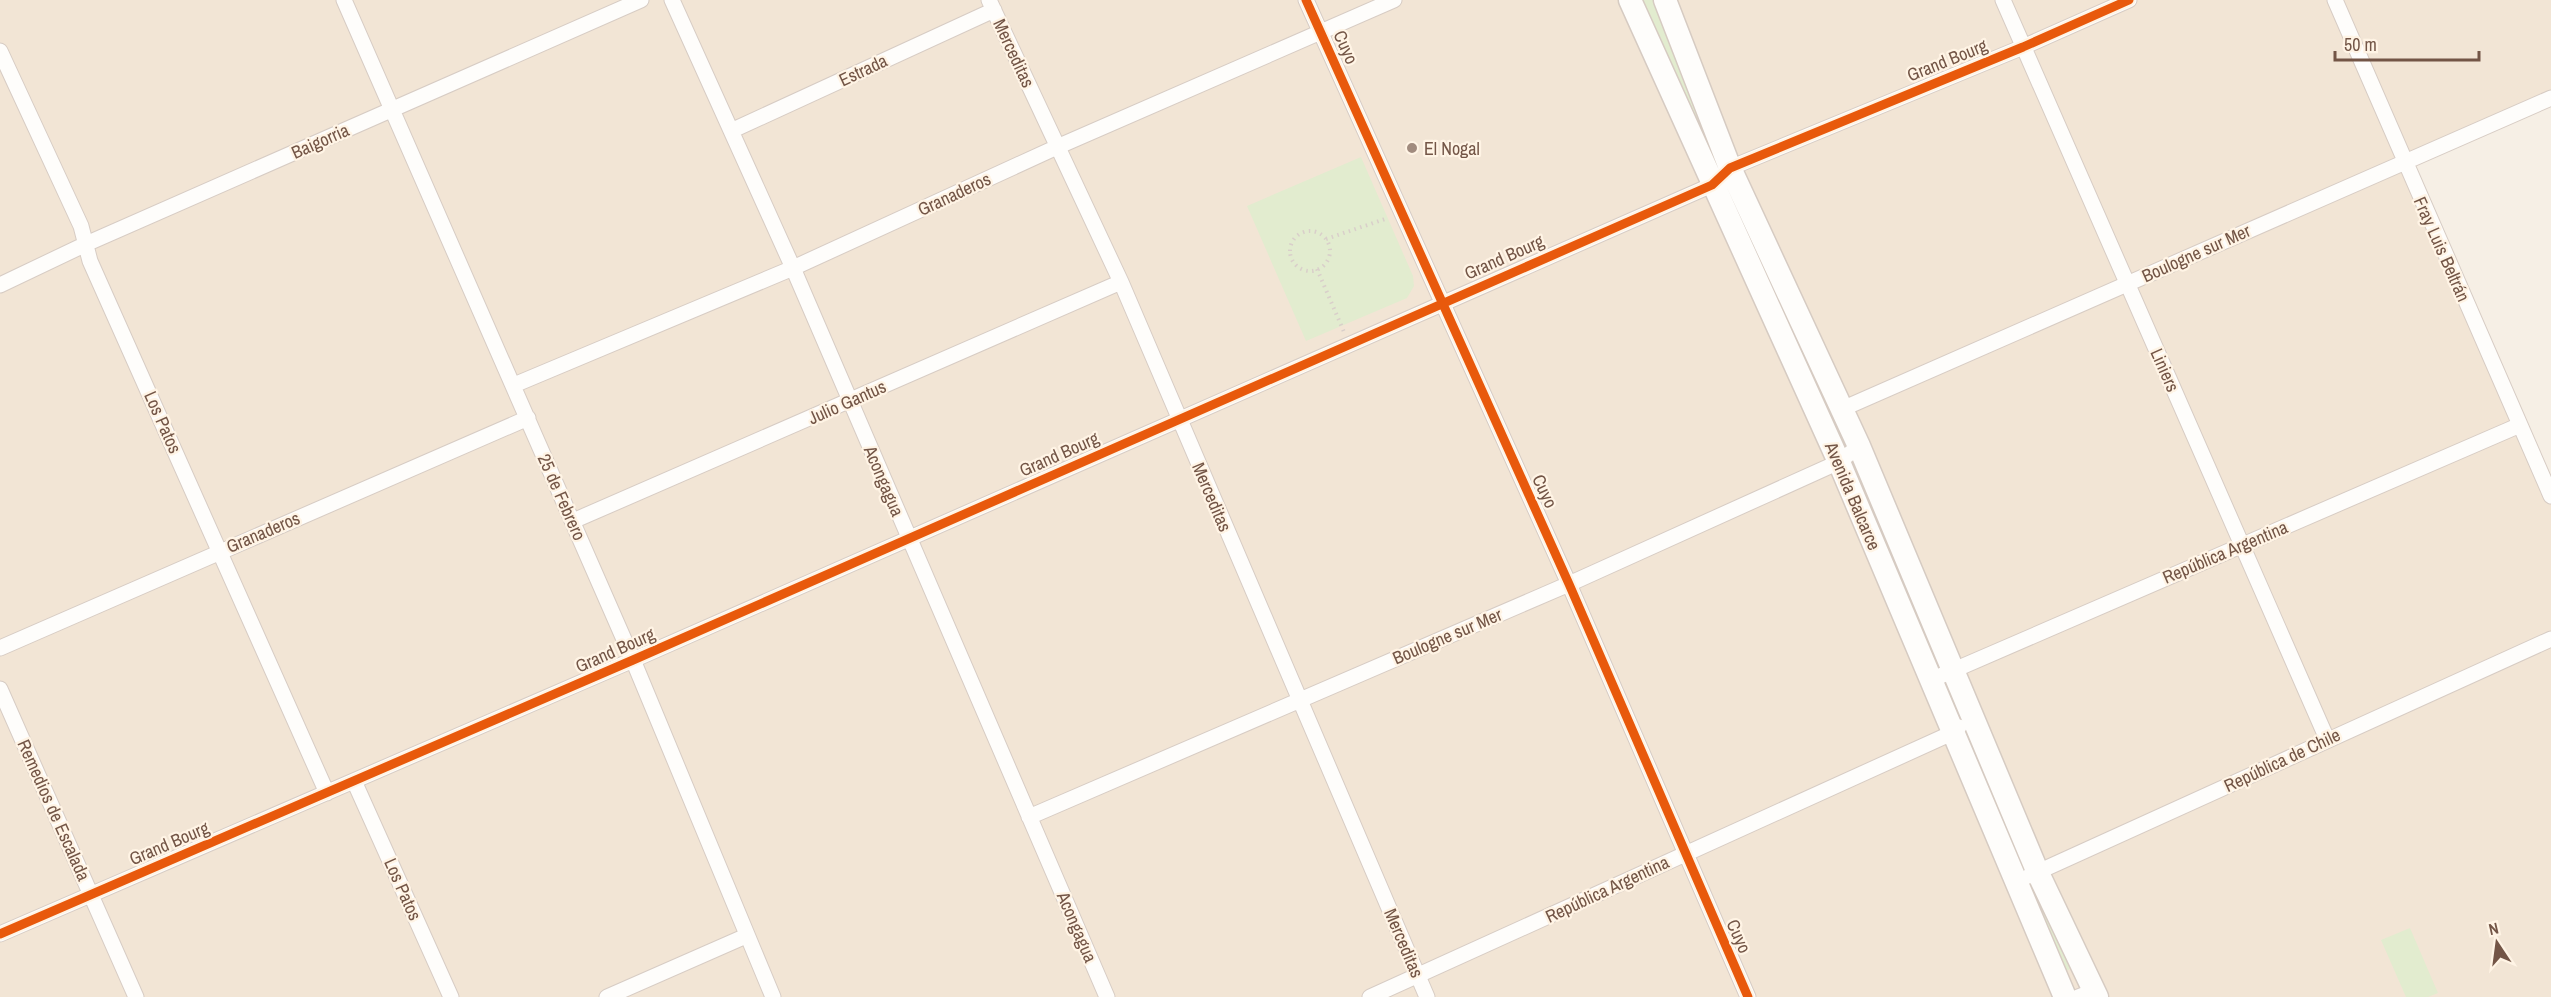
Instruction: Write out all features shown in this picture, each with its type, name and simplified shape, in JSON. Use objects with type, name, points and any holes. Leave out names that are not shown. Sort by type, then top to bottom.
[{"type":"main road","name":"Avenida Balcarce","points":[[1630,0],[1839,462],[2014,881],[2065,997]]},
{"type":"main road","name":"Avenida Balcarce","points":[[1665,0],[1730,168],[1859,446],[2090,995]]},
{"type":"street","name":"25 de Febrero","points":[[344,0],[633,660],[773,997]]},
{"type":"street","name":"Baigorria","points":[[0,285],[86,244],[640,0]]},
{"type":"street","name":"Acongagua","points":[[672,0],[733,130],[1107,997]]},
{"type":"street","name":"Cuyo","points":[[1306,0],[1569,584],[1748,997]]},
{"type":"street","name":"Granaderos","points":[[514,385],[793,268],[1058,147],[1394,0]]},
{"type":"street","name":"Liniers","points":[[2003,0],[2326,739]]},
{"type":"street","name":"Grand Bourg","points":[[0,934],[633,660],[1712,185],[1730,168],[2023,47],[2129,0]]},
{"type":"street","name":"Fray Luis Beltrán","points":[[2335,0],[2404,163],[2551,496]]},
{"type":"street","name":"Estrada","points":[[733,130],[992,5]]},
{"type":"street","name":"Merceditas","points":[[992,5],[1120,282],[1427,997]]},
{"type":"street","name":"Los Patos","points":[[0,51],[81,226],[90,261],[327,793]]},
{"type":"street","name":"Boulogne sur Mer","points":[[1842,409],[2551,98]]},
{"type":"street","name":"Julio Gantus","points":[[573,521],[1120,282]]},
{"type":"street","name":"Granaderos","points":[[0,648],[528,418]]},
{"type":"street","name":"República Argentina","points":[[1931,680],[2520,425]]},
{"type":"street","name":"Boulogne sur Mer","points":[[1029,818],[1569,584],[1839,462],[1859,446]]},
{"type":"street","name":"República de Chile","points":[[2014,881],[2038,873],[2326,739],[2551,639]]},
{"type":"street","name":"Remedios de Escalada","points":[[0,688],[136,997]]},
{"type":"street","name":"República Argentina","points":[[1370,997],[1419,977],[1685,853],[1952,733],[1972,716]]},
{"type":"street","name":"Los Patos","points":[[354,781],[451,997]]},
{"type":"street","points":[[607,997],[746,936]]},
{"type":"path","points":[[1326,239],[1402,213]]},
{"type":"path","points":[[1304,231],[1317,232],[1326,239],[1329,258],[1317,269],[1308,271],[1296,265],[1290,253],[1293,240],[1304,231]]},
{"type":"path","points":[[1317,269],[1349,344]]},
{"type":"shaded area","points":[[0,0],[2551,0],[2551,98],[2404,163],[2551,496],[2551,997],[0,997]]},
{"type":"green space","points":[[1642,0],[1659,0],[1717,135],[1703,141]]},
{"type":"green space","points":[[1361,157],[1413,276],[1414,286],[1407,298],[1306,341],[1247,206]]},
{"type":"green space","points":[[1861,468],[1939,651],[1933,654],[1855,470]]},
{"type":"green space","points":[[1970,729],[2024,857],[2018,860],[1964,732]]},
{"type":"green space","points":[[2042,900],[2072,968],[2066,971],[2035,902]]},
{"type":"green space","points":[[2410,928],[2438,993],[2428,997],[2406,997],[2381,940]]},
{"type":"cycle path","points":[[1306,0],[1569,584],[1748,997]]},
{"type":"cycle path","points":[[0,934],[633,660],[1712,185],[1730,168],[2023,47],[2129,0]]},
{"type":"place","name":"El Nogal","points":[[1412,148]]}]
